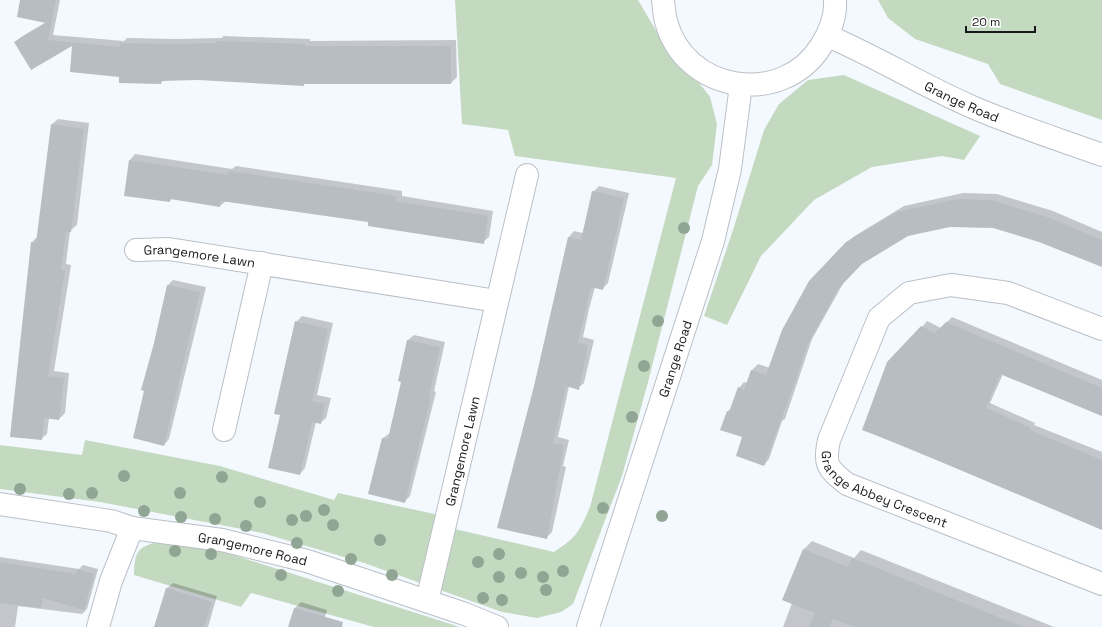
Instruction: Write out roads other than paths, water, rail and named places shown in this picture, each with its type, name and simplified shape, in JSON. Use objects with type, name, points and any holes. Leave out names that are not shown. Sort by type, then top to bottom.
[{"type":"street","points":[[662,4],[666,21],[676,45],[693,65],[716,78],[741,85],[762,85],[783,79],[802,68],[817,54],[828,36],[836,10],[835,0]]},
{"type":"street","name":"Grange Road","points":[[828,36],[867,53],[922,83],[971,106],[1102,155]]},
{"type":"street","name":"Grange Road","points":[[588,627],[713,241],[730,169],[741,85]]},
{"type":"street","name":"Grangemore Lawn","points":[[427,601],[526,175]]},
{"type":"street","name":"Grangemore Lawn","points":[[136,250],[169,249],[497,301]]},
{"type":"street","name":"Grangemore Lawn","points":[[224,430],[262,263]]},
{"type":"street","name":"Grange Abbey Crescent","points":[[1102,329],[1008,293],[951,284],[909,293],[879,318],[829,440],[826,456],[830,471],[847,484],[1102,584]]},
{"type":"street","name":"Grangemore Road","points":[[0,504],[111,521],[132,528],[222,540],[307,561],[427,601],[497,627]]},
{"type":"street","points":[[98,627],[111,581],[132,528]]}]
